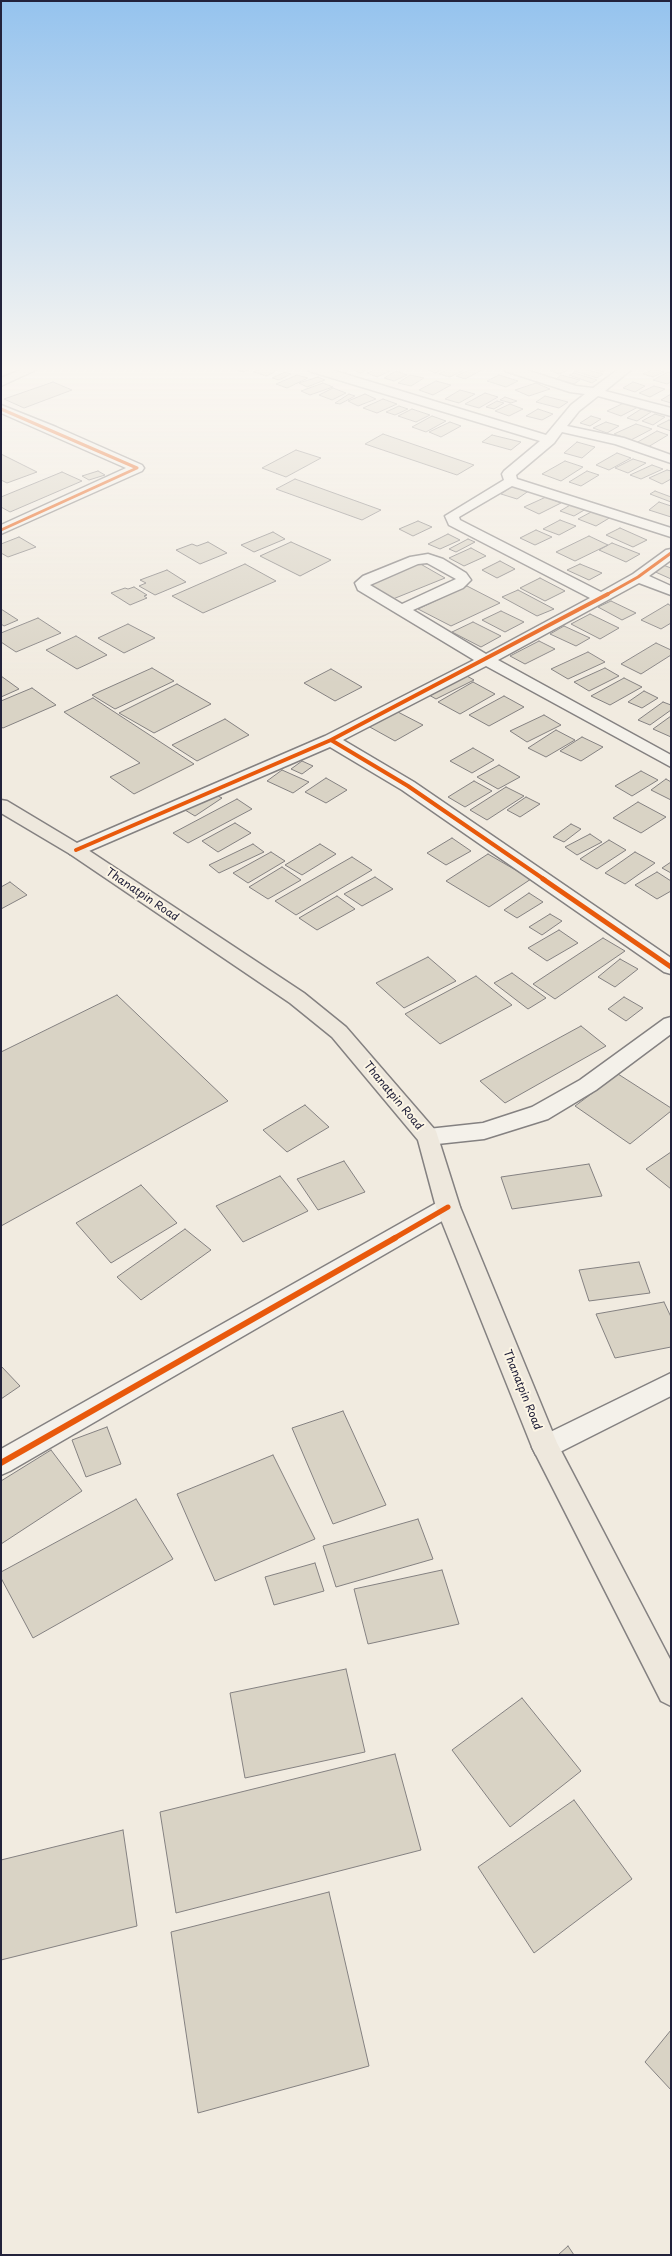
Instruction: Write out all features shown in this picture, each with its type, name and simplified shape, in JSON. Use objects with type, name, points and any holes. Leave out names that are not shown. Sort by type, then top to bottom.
[{"type":"main road","name":"Thanatpin Road","points":[[1,805],[76,850],[297,998],[340,1032],[428,1137],[448,1207],[545,1447],[671,1691]]},
{"type":"street","points":[[1,530],[125,473]]},
{"type":"street","points":[[510,473],[511,481]]},
{"type":"street","points":[[601,598],[454,522],[452,516],[511,481],[671,533]]},
{"type":"street","points":[[76,850],[331,740],[486,660],[601,598],[638,577],[671,553]]},
{"type":"street","points":[[401,610],[458,585],[464,580],[461,576],[428,558],[415,560],[362,583],[363,587],[401,610],[486,660],[671,762]]},
{"type":"street","points":[[638,577],[671,591]]},
{"type":"street","points":[[331,740],[408,786],[671,967]]},
{"type":"street","points":[[428,1137],[484,1131],[540,1113],[588,1085],[671,1024]]},
{"type":"street","points":[[1,1462],[448,1207]]},
{"type":"street","points":[[545,1447],[671,1384]]},
{"type":"building","points":[[1,473],[34,473],[7,483],[1,480]]},
{"type":"building","points":[[59,473],[65,473],[82,481],[10,512],[1,507],[1,497]]},
{"type":"building","points":[[91,473],[102,473],[105,475],[89,480],[82,476]]},
{"type":"building","points":[[276,473],[293,473],[286,477]]},
{"type":"building","points":[[543,473],[573,473],[561,481],[542,474]]},
{"type":"building","points":[[583,473],[599,475],[581,486],[569,482]]},
{"type":"building","points":[[634,473],[654,473],[641,479],[630,475]]},
{"type":"building","points":[[660,473],[671,473],[671,479],[662,484],[649,478]]},
{"type":"building","points":[[295,479],[381,510],[362,520],[276,489]]},
{"type":"building","points":[[514,485],[530,490],[517,499],[501,494]]},
{"type":"building","points":[[655,491],[671,497],[671,502],[650,494]]},
{"type":"building","points":[[546,497],[561,503],[539,514],[524,507]]},
{"type":"building","points":[[659,502],[671,506],[671,517],[649,510]]},
{"type":"building","points":[[572,504],[586,509],[574,516],[560,511]]},
{"type":"building","points":[[593,511],[611,517],[596,526],[578,519]]},
{"type":"building","points":[[560,520],[576,526],[559,535],[543,529]]},
{"type":"building","points":[[418,521],[432,527],[413,536],[399,529]]},
{"type":"building","points":[[620,528],[647,540],[633,547],[606,535]]},
{"type":"building","points":[[536,530],[552,537],[535,545],[520,538]]},
{"type":"building","points":[[273,532],[285,539],[254,552],[241,545]]},
{"type":"building","points":[[448,534],[460,540],[440,549],[428,544]]},
{"type":"building","points":[[589,536],[608,545],[575,561],[556,552]]},
{"type":"building","points":[[19,537],[36,547],[8,557],[1,553],[1,544]]},
{"type":"building","points":[[468,539],[475,542],[456,552],[449,549]]},
{"type":"building","points":[[208,542],[227,553],[200,564],[176,550],[192,544],[197,546]]},
{"type":"building","points":[[291,542],[331,560],[300,576],[260,556]]},
{"type":"building","points":[[612,543],[640,554],[626,562],[599,550]]},
{"type":"building","points":[[471,548],[486,556],[464,566],[449,558]]},
{"type":"building","points":[[500,561],[515,569],[497,578],[482,570]]},
{"type":"building","points":[[417,562],[445,578],[393,599],[365,582]]},
{"type":"building","points":[[245,564],[276,581],[203,613],[172,596]]},
{"type":"building","points":[[580,564],[602,573],[589,580],[567,570]]},
{"type":"building","points":[[663,565],[671,568],[671,579],[651,570]]},
{"type":"building","points":[[167,570],[186,582],[155,595],[139,586],[146,583],[140,580]]},
{"type":"building","points":[[540,578],[565,591],[545,601],[520,588]]},
{"type":"building","points":[[467,586],[500,603],[451,626],[418,609]]},
{"type":"building","points":[[134,587],[147,595],[144,596],[147,598],[130,605],[111,593],[125,588],[128,589]]},
{"type":"building","points":[[518,590],[554,609],[537,616],[502,597]]},
{"type":"building","points":[[611,601],[636,613],[622,620],[598,607]]},
{"type":"building","points":[[668,604],[671,606],[671,623],[661,629],[641,620]]},
{"type":"building","points":[[1,609],[18,620],[4,626],[1,624]]},
{"type":"building","points":[[501,611],[524,622],[505,632],[482,620]]},
{"type":"building","points":[[590,614],[619,628],[600,639],[571,624]]},
{"type":"building","points":[[38,618],[61,633],[16,652],[1,642],[1,633]]},
{"type":"building","points":[[473,622],[501,636],[481,647],[452,632]]},
{"type":"building","points":[[128,624],[155,638],[124,653],[98,638]]},
{"type":"building","points":[[564,626],[590,638],[576,646],[550,634]]},
{"type":"building","points":[[76,636],[107,655],[77,669],[46,650]]},
{"type":"building","points":[[539,641],[555,649],[525,664],[510,656]]},
{"type":"building","points":[[656,643],[671,650],[671,655],[641,674],[621,664]]},
{"type":"building","points":[[588,652],[605,662],[568,679],[551,669]]},
{"type":"building","points":[[152,668],[174,681],[115,709],[92,695]]},
{"type":"building","points":[[605,668],[619,676],[589,691],[574,682]]},
{"type":"building","points":[[331,669],[362,687],[335,701],[304,683]]},
{"type":"building","points":[[1,676],[19,689],[1,697]]},
{"type":"building","points":[[467,676],[474,680],[436,699],[429,695]]},
{"type":"building","points":[[624,678],[642,687],[610,705],[591,696]]},
{"type":"building","points":[[473,682],[495,694],[460,714],[438,702]]},
{"type":"building","points":[[177,684],[211,704],[154,733],[119,713]]},
{"type":"building","points":[[32,688],[56,705],[3,728],[1,727],[1,701]]},
{"type":"building","points":[[644,691],[658,698],[642,708],[628,702]]},
{"type":"building","points":[[504,696],[524,707],[489,726],[469,715]]},
{"type":"building","points":[[93,698],[194,764],[134,794],[110,777],[140,763],[64,712]]},
{"type":"building","points":[[663,702],[671,705],[671,710],[650,725],[638,720]]},
{"type":"building","points":[[396,711],[423,725],[395,741],[368,726]]},
{"type":"building","points":[[544,715],[561,725],[527,742],[510,731]]},
{"type":"building","points":[[671,716],[671,737],[653,729]]},
{"type":"building","points":[[225,719],[249,735],[197,761],[172,745]]},
{"type":"building","points":[[556,730],[575,740],[546,757],[528,748]]},
{"type":"building","points":[[582,737],[603,747],[581,761],[560,751]]},
{"type":"building","points":[[473,748],[494,760],[472,773],[450,761]]},
{"type":"building","points":[[302,761],[313,766],[302,774],[291,769]]},
{"type":"building","points":[[499,765],[520,777],[498,789],[477,777]]},
{"type":"building","points":[[282,770],[309,782],[293,793],[267,781]]},
{"type":"building","points":[[641,771],[658,780],[632,796],[615,786]]},
{"type":"building","points":[[326,778],[347,790],[326,803],[305,792]]},
{"type":"building","points":[[666,779],[671,782],[671,800],[651,790]]},
{"type":"building","points":[[474,781],[492,791],[465,807],[448,797]]},
{"type":"building","points":[[506,787],[524,796],[487,820],[470,810]]},
{"type":"building","points":[[212,793],[222,798],[195,816],[185,810]]},
{"type":"building","points":[[526,797],[540,804],[520,817],[507,810]]},
{"type":"building","points":[[237,799],[252,809],[188,843],[173,833]]},
{"type":"building","points":[[638,802],[666,817],[641,833],[613,818]]},
{"type":"building","points":[[235,823],[251,833],[218,852],[202,841]]},
{"type":"building","points":[[571,824],[581,829],[564,842],[553,837]]},
{"type":"building","points":[[590,834],[602,842],[577,855],[565,847]]},
{"type":"building","points":[[452,838],[471,851],[446,865],[427,853]]},
{"type":"building","points":[[609,840],[626,850],[597,869],[580,859]]},
{"type":"building","points":[[253,844],[264,852],[219,873],[209,865]]},
{"type":"building","points":[[320,844],[336,854],[302,875],[285,865]]},
{"type":"building","points":[[271,852],[285,861],[248,883],[233,873]]},
{"type":"building","points":[[635,852],[655,863],[625,884],[605,873]]},
{"type":"building","points":[[488,854],[531,879],[489,907],[446,881]]},
{"type":"building","points":[[352,857],[372,870],[296,915],[275,901]]},
{"type":"building","points":[[671,862],[671,873],[662,868]]},
{"type":"building","points":[[282,867],[301,880],[268,899],[249,887]]},
{"type":"building","points":[[657,872],[671,881],[671,891],[657,899],[635,885]]},
{"type":"building","points":[[375,877],[393,889],[362,906],[344,894]]},
{"type":"building","points":[[10,882],[27,895],[1,909],[1,887]]},
{"type":"building","points":[[529,893],[543,902],[517,918],[504,910]]},
{"type":"building","points":[[337,896],[355,909],[317,930],[299,918]]},
{"type":"building","points":[[550,914],[562,921],[542,935],[529,927]]},
{"type":"building","points":[[559,930],[578,943],[547,961],[528,948]]},
{"type":"building","points":[[603,938],[625,951],[555,999],[533,984]]},
{"type":"building","points":[[428,957],[456,981],[404,1008],[376,983]]},
{"type":"building","points":[[620,959],[638,969],[615,987],[598,977]]},
{"type":"building","points":[[512,973],[546,998],[528,1009],[494,983]]},
{"type":"building","points":[[476,976],[512,1005],[440,1044],[405,1014]]},
{"type":"building","points":[[117,995],[228,1101],[1,1226],[1,1052]]},
{"type":"building","points":[[624,997],[643,1008],[626,1021],[608,1009]]},
{"type":"building","points":[[581,1026],[606,1046],[505,1103],[480,1081]]},
{"type":"building","points":[[618,1074],[671,1108],[671,1111],[630,1144],[575,1106]]},
{"type":"building","points":[[305,1105],[329,1127],[287,1152],[263,1130]]},
{"type":"building","points":[[671,1152],[671,1189],[646,1169]]},
{"type":"building","points":[[344,1161],[365,1192],[318,1210],[297,1179]]},
{"type":"building","points":[[589,1164],[602,1196],[512,1209],[501,1177]]},
{"type":"building","points":[[280,1176],[308,1211],[243,1242],[216,1206]]},
{"type":"building","points":[[141,1185],[177,1223],[111,1263],[76,1223]]},
{"type":"building","points":[[185,1229],[211,1250],[141,1300],[117,1277]]},
{"type":"building","points":[[639,1262],[650,1293],[589,1301],[579,1270]]},
{"type":"building","points":[[664,1302],[671,1317],[671,1347],[615,1358],[596,1314]]},
{"type":"building","points":[[1,1366],[20,1386],[1,1399]]},
{"type":"building","points":[[343,1411],[386,1505],[333,1524],[292,1428]]},
{"type":"building","points":[[107,1427],[121,1464],[86,1477],[72,1440]]},
{"type":"building","points":[[51,1450],[82,1491],[1,1544],[1,1481]]},
{"type":"building","points":[[273,1455],[315,1539],[215,1581],[177,1494]]},
{"type":"building","points":[[136,1499],[173,1559],[33,1638],[1,1578],[1,1572]]},
{"type":"building","points":[[418,1519],[433,1559],[336,1587],[323,1546]]},
{"type":"building","points":[[315,1563],[324,1591],[274,1605],[265,1577]]},
{"type":"building","points":[[442,1570],[459,1624],[368,1644],[354,1589]]},
{"type":"building","points":[[346,1669],[365,1752],[245,1778],[230,1693]]},
{"type":"building","points":[[522,1698],[581,1771],[510,1827],[452,1750]]},
{"type":"building","points":[[395,1754],[421,1850],[176,1913],[160,1812]]},
{"type":"building","points":[[574,1800],[632,1879],[534,1953],[478,1867]]},
{"type":"building","points":[[123,1830],[137,1926],[1,1960],[1,1860]]},
{"type":"building","points":[[329,1892],[369,2066],[198,2113],[171,1932]]},
{"type":"building","points":[[671,2030],[671,2090],[645,2062]]},
{"type":"building","points":[[568,2246],[574,2255],[558,2255]]},
{"type":"cycle path","points":[[1,530],[125,473]]},
{"type":"cycle path","points":[[76,850],[331,740],[486,660],[601,598],[638,577],[671,553]]},
{"type":"cycle path","points":[[331,740],[408,786],[671,967]]},
{"type":"cycle path","points":[[1,1463],[448,1207]]}]
